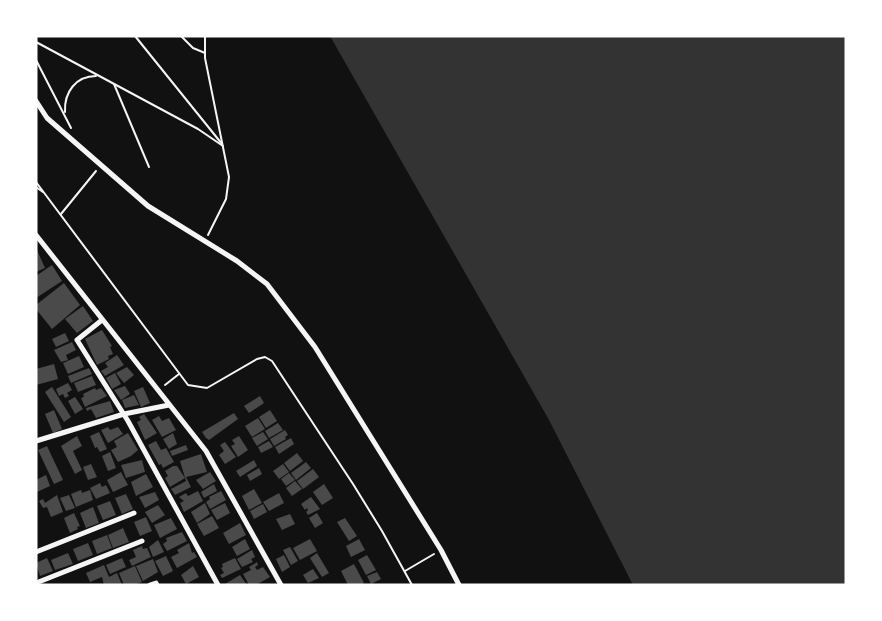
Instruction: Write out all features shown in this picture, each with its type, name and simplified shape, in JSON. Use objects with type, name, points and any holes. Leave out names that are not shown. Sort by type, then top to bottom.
[{"type":"street","points":[[36,101],[47,118],[148,206],[237,261],[267,285],[315,346],[441,550],[459,585]]},
{"type":"street","points":[[36,235],[206,451],[281,585]]},
{"type":"street","points":[[102,320],[78,340],[124,414],[218,585]]},
{"type":"street","points":[[36,441],[124,414],[169,405]]},
{"type":"street","points":[[36,552],[134,513]]},
{"type":"street","points":[[36,583],[142,541]]},
{"type":"street","points":[[150,585],[156,583],[157,585]]},
{"type":"path","points":[[135,36],[223,146]]},
{"type":"path","points":[[181,36],[193,48],[205,53]]},
{"type":"path","points":[[205,36],[205,53],[228,166],[228,189],[226,199],[205,240]]},
{"type":"path","points":[[36,42],[198,129],[223,146]]},
{"type":"path","points":[[36,60],[72,129]]},
{"type":"path","points":[[65,115],[65,106],[71,87],[89,76],[99,76]]},
{"type":"path","points":[[114,84],[150,166]]},
{"type":"path","points":[[61,214],[100,166]]},
{"type":"path","points":[[36,182],[188,385],[207,388],[257,359],[265,357],[272,362],[347,475],[412,585]]},
{"type":"path","points":[[36,188],[45,193]]},
{"type":"path","points":[[158,391],[179,374]]},
{"type":"path","points":[[405,571],[441,550]]},
{"type":"shaded area","points":[[330,36],[846,36],[846,585],[633,585],[549,420]]},
{"type":"building","points":[[36,248],[45,268],[36,272]]},
{"type":"building","points":[[52,265],[62,281],[36,298],[36,276]]},
{"type":"building","points":[[64,283],[80,305],[52,329],[36,309],[36,305]]},
{"type":"building","points":[[83,306],[93,321],[77,333],[65,319]]},
{"type":"building","points":[[102,330],[112,346],[110,347],[113,354],[108,356],[109,359],[97,365],[85,339]]},
{"type":"building","points":[[65,333],[69,341],[56,347],[52,339]]},
{"type":"building","points":[[72,342],[76,350],[66,355],[68,360],[61,362],[54,350]]},
{"type":"building","points":[[117,355],[124,365],[105,376],[101,371],[108,367],[105,363]]},
{"type":"building","points":[[79,356],[84,367],[68,374],[63,363]]},
{"type":"building","points":[[54,364],[58,379],[36,385],[36,369]]},
{"type":"building","points":[[127,367],[134,375],[124,383],[116,373]]},
{"type":"building","points":[[89,368],[92,374],[71,383],[68,376]]},
{"type":"building","points":[[115,373],[121,384],[112,389],[106,378]]},
{"type":"building","points":[[92,376],[96,385],[78,392],[74,383]]},
{"type":"building","points":[[68,383],[72,390],[67,393],[69,396],[65,398],[63,394],[59,396],[56,389]]},
{"type":"building","points":[[125,386],[130,394],[121,400],[114,390]]},
{"type":"building","points":[[52,387],[71,417],[64,422],[45,392]]},
{"type":"building","points":[[143,387],[150,403],[141,407],[134,391]]},
{"type":"building","points":[[95,388],[96,390],[101,388],[107,396],[85,407],[81,398],[84,397],[83,394]]},
{"type":"building","points":[[134,395],[139,405],[125,408],[122,400]]},
{"type":"building","points":[[260,396],[264,403],[249,413],[244,406]]},
{"type":"building","points":[[75,397],[83,409],[75,414],[68,401]]},
{"type":"building","points":[[110,401],[114,412],[96,418],[91,409],[87,411],[86,408]]},
{"type":"building","points":[[54,410],[62,429],[53,433],[45,414]]},
{"type":"building","points":[[270,410],[277,421],[266,428],[259,417]]},
{"type":"building","points":[[234,413],[238,419],[209,440],[206,438],[202,432]]},
{"type":"building","points":[[144,414],[157,433],[145,440],[137,422]]},
{"type":"building","points":[[159,416],[162,421],[169,418],[176,430],[162,437],[152,420]]},
{"type":"building","points":[[258,418],[265,429],[252,437],[245,426]]},
{"type":"building","points":[[278,423],[283,430],[269,438],[265,431]]},
{"type":"building","points":[[108,427],[110,430],[118,427],[123,434],[108,443],[101,430]]},
{"type":"building","points":[[285,430],[288,435],[286,439],[274,446],[270,439]]},
{"type":"building","points":[[99,432],[107,449],[100,452],[97,447],[95,448],[90,436]]},
{"type":"building","points":[[263,432],[268,439],[257,446],[252,438]]},
{"type":"building","points":[[128,433],[138,450],[118,462],[111,450],[117,447],[114,441]]},
{"type":"building","points":[[173,433],[177,444],[169,449],[163,439]]},
{"type":"building","points":[[77,436],[82,446],[73,451],[82,470],[75,474],[61,446]]},
{"type":"building","points":[[239,436],[248,450],[238,457],[231,446],[235,444],[232,440]]},
{"type":"building","points":[[291,438],[294,444],[279,454],[275,447]]},
{"type":"building","points":[[156,441],[161,450],[166,448],[174,462],[163,468],[148,445]]},
{"type":"building","points":[[269,441],[273,447],[261,453],[258,447]]},
{"type":"building","points":[[225,442],[236,457],[225,464],[219,455],[224,451],[220,445]]},
{"type":"building","points":[[186,445],[188,450],[172,456],[170,451]]},
{"type":"building","points":[[47,446],[63,480],[54,484],[38,450]]},
{"type":"building","points":[[110,452],[116,468],[108,471],[102,456]]},
{"type":"building","points":[[297,453],[303,461],[290,471],[284,463]]},
{"type":"building","points":[[201,454],[207,472],[186,477],[191,487],[175,495],[171,489],[186,481],[180,461]]},
{"type":"building","points":[[142,460],[145,472],[126,478],[121,465]]},
{"type":"building","points":[[254,460],[257,466],[240,477],[236,471]]},
{"type":"building","points":[[306,462],[311,468],[296,480],[291,473]]},
{"type":"building","points":[[91,464],[97,477],[88,480],[83,467]]},
{"type":"building","points":[[283,464],[289,472],[279,479],[273,471]]},
{"type":"building","points":[[177,466],[185,478],[170,487],[165,478],[168,476],[165,471]]},
{"type":"building","points":[[259,468],[262,474],[250,481],[247,475]]},
{"type":"building","points":[[313,469],[319,477],[303,489],[297,481]]},
{"type":"building","points":[[121,472],[128,485],[113,492],[107,480]]},
{"type":"building","points":[[210,472],[216,481],[203,489],[196,480]]},
{"type":"building","points":[[289,473],[295,480],[286,486],[281,479]]},
{"type":"building","points":[[146,474],[153,487],[136,496],[131,482]]},
{"type":"building","points":[[46,475],[50,486],[37,492],[36,480]]},
{"type":"building","points":[[295,481],[302,489],[292,496],[286,488]]},
{"type":"building","points":[[100,483],[102,487],[106,485],[110,493],[96,499],[90,488]]},
{"type":"building","points":[[214,484],[217,491],[204,498],[201,492]]},
{"type":"building","points":[[324,484],[333,498],[322,505],[313,492]]},
{"type":"building","points":[[254,489],[262,503],[249,510],[242,496]]},
{"type":"building","points":[[81,490],[82,493],[90,490],[93,500],[76,507],[71,494]]},
{"type":"building","points":[[198,491],[203,501],[184,512],[180,503],[184,501],[179,497]]},
{"type":"building","points":[[221,491],[226,500],[210,509],[206,502],[210,499],[209,497]]},
{"type":"building","points":[[155,492],[159,500],[145,508],[139,497]]},
{"type":"building","points":[[279,493],[284,503],[269,511],[263,502]]},
{"type":"building","points":[[126,494],[133,509],[122,514],[115,498]]},
{"type":"building","points":[[57,495],[63,512],[51,517],[47,507],[43,508],[39,501],[43,499],[45,503]]},
{"type":"building","points":[[69,495],[75,508],[66,511],[60,498]]},
{"type":"building","points":[[311,497],[320,509],[308,515],[307,508],[305,510],[301,504]]},
{"type":"building","points":[[110,501],[116,515],[103,520],[97,506]]},
{"type":"building","points":[[205,503],[210,514],[197,523],[191,512]]},
{"type":"building","points":[[225,503],[230,513],[217,520],[211,510]]},
{"type":"building","points":[[263,504],[267,512],[254,519],[250,511]]},
{"type":"building","points":[[158,505],[165,515],[152,523],[145,512]]},
{"type":"building","points":[[93,507],[99,523],[86,528],[80,513]]},
{"type":"building","points":[[74,513],[80,526],[70,533],[64,518]]},
{"type":"building","points":[[317,513],[323,523],[315,528],[309,518]]},
{"type":"building","points":[[290,514],[295,524],[282,530],[276,519]]},
{"type":"building","points":[[212,516],[219,528],[204,536],[197,524]]},
{"type":"building","points":[[146,517],[152,531],[140,536],[134,522]]},
{"type":"building","points":[[171,518],[177,529],[160,538],[154,525]]},
{"type":"building","points":[[345,518],[357,536],[349,541],[337,522]]},
{"type":"building","points":[[240,523],[246,535],[229,544],[223,533]]},
{"type":"building","points":[[123,528],[129,542],[113,548],[108,535]]},
{"type":"building","points":[[182,532],[187,541],[167,551],[163,544],[167,541],[166,538]]},
{"type":"building","points":[[107,535],[112,548],[97,554],[92,541]]},
{"type":"building","points":[[245,539],[250,549],[237,556],[232,547]]},
{"type":"building","points":[[310,539],[317,551],[300,560],[293,548]]},
{"type":"building","points":[[359,539],[365,550],[351,557],[346,546]]},
{"type":"building","points":[[158,540],[164,552],[153,557],[149,547]]},
{"type":"building","points":[[88,543],[93,555],[78,561],[73,549]]},
{"type":"building","points":[[189,543],[192,553],[194,552],[197,557],[177,568],[171,557],[179,553],[177,550]]},
{"type":"building","points":[[142,546],[143,549],[147,548],[151,557],[132,566],[129,560],[136,557],[133,550]]},
{"type":"building","points":[[290,547],[298,561],[291,565],[283,550]]},
{"type":"building","points":[[252,550],[255,557],[251,559],[253,562],[242,567],[237,559]]},
{"type":"building","points":[[68,553],[73,564],[55,570],[51,560]]},
{"type":"building","points":[[317,553],[329,573],[322,577],[310,558]]},
{"type":"building","points":[[284,555],[290,567],[282,572],[276,559]]},
{"type":"building","points":[[367,555],[376,570],[366,575],[358,560]]},
{"type":"building","points":[[166,556],[173,571],[163,576],[155,561]]},
{"type":"building","points":[[47,558],[53,571],[40,576],[36,563]]},
{"type":"building","points":[[122,558],[126,567],[110,574],[106,565]]},
{"type":"building","points":[[235,558],[241,569],[222,578],[220,575],[224,573],[221,568],[222,564]]},
{"type":"building","points":[[153,559],[158,572],[143,581],[136,566]]},
{"type":"building","points":[[257,562],[258,565],[255,567],[257,570],[263,567],[270,577],[256,585],[249,585],[243,574],[251,570],[249,567]]},
{"type":"building","points":[[354,564],[364,583],[361,585],[348,585],[341,571]]},
{"type":"building","points":[[104,565],[109,577],[117,573],[122,585],[104,585],[102,577],[90,582],[86,573]]},
{"type":"building","points":[[135,566],[142,582],[124,585],[119,573]]},
{"type":"building","points":[[193,566],[199,577],[186,584],[181,575]]},
{"type":"building","points":[[313,569],[319,578],[308,583],[303,575]]},
{"type":"building","points":[[377,572],[381,579],[371,584],[367,576]]},
{"type":"building","points":[[240,575],[247,585],[225,585],[225,584]]}]
